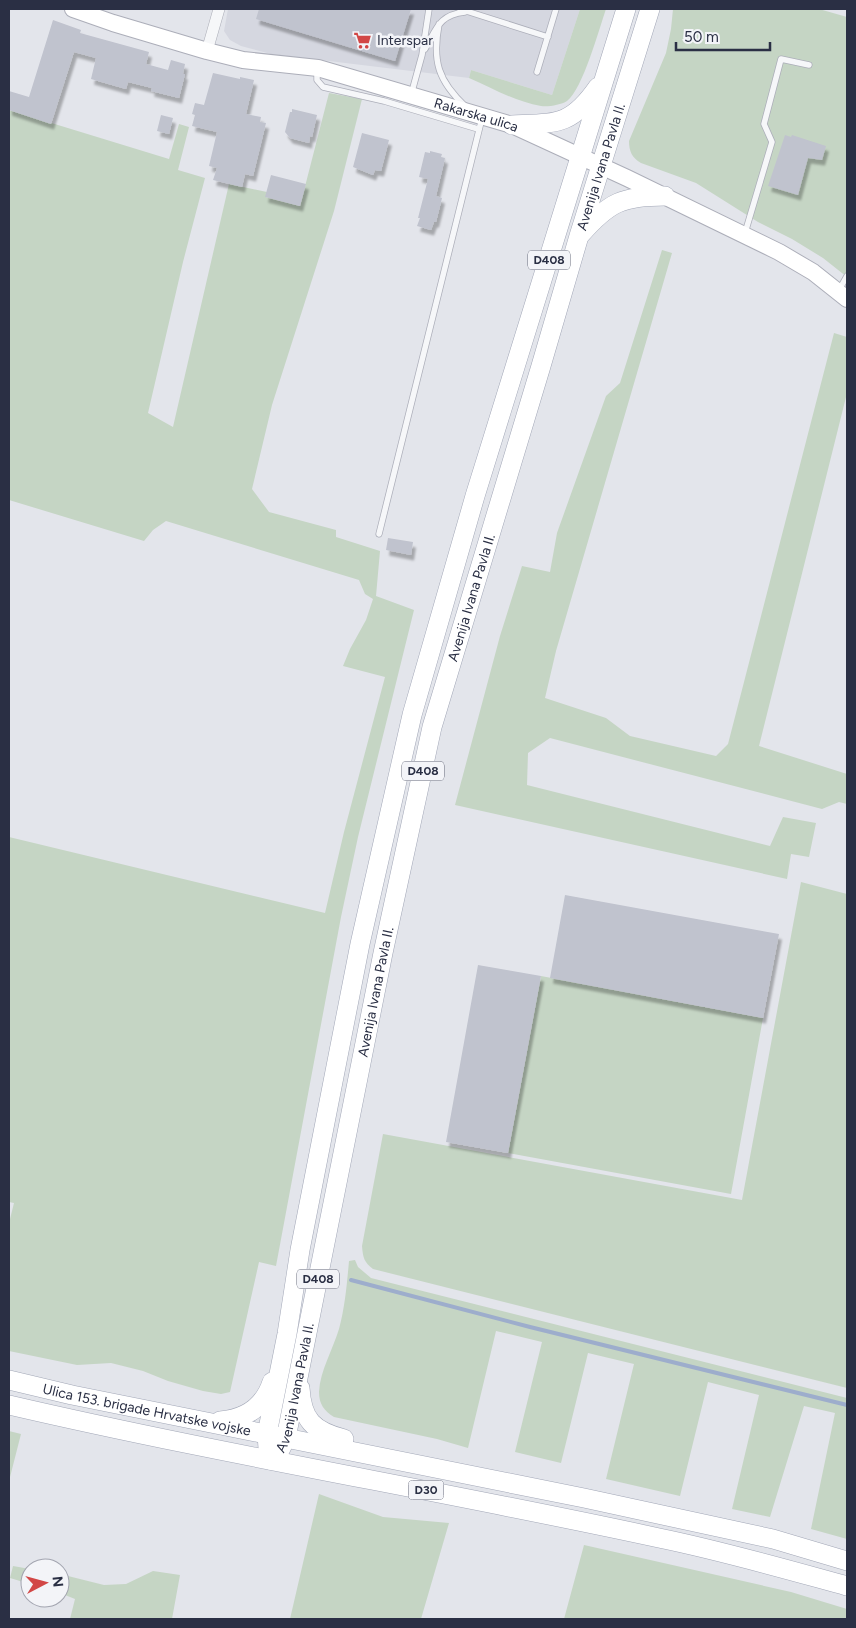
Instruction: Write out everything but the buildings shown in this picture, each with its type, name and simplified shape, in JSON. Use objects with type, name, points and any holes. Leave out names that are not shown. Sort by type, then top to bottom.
[{"type":"main road","name":"Rakarska ulica","points":[[73,9],[207,51],[243,60],[318,68],[411,96],[478,119],[512,125],[581,156],[779,252],[813,272],[843,296]]},
{"type":"main road","name":"Avenija Ivana Pavla II.","points":[[272,1460],[279,1452],[276,1436],[287,1334],[300,1250],[358,954],[412,715],[475,496],[626,9]]},
{"type":"main road","name":"Avenija Ivana Pavla II.","points":[[276,1436],[299,1374],[383,953],[432,727],[542,366],[579,236],[650,9]]},
{"type":"main road","points":[[512,125],[558,122],[568,119],[584,105],[605,78]]},
{"type":"main road","points":[[579,236],[604,211],[614,204],[636,197],[665,196]]},
{"type":"main road","points":[[208,1422],[240,1418],[256,1409],[270,1388],[278,1355],[287,1334]]},
{"type":"main road","points":[[299,1374],[303,1409],[308,1421],[321,1431],[356,1442],[369,1454]]},
{"type":"main road","name":"Ulica 153. brigade Hrvatske vojske","points":[[9,1380],[276,1436]]},
{"type":"main road","name":"Ulica 153. brigade Hrvatske vojske","points":[[9,1405],[272,1460]]},
{"type":"main road","name":"D30","points":[[276,1436],[584,1498],[763,1537],[847,1561]]},
{"type":"main road","name":"D30","points":[[272,1460],[661,1538],[847,1586]]},
{"type":"street","points":[[207,51],[219,9]]},
{"type":"lane","points":[[411,96],[422,55],[429,9]]},
{"type":"lane","points":[[460,9],[548,37]]},
{"type":"lane","points":[[537,72],[556,9]]},
{"type":"lane","points":[[422,55],[439,24],[450,15],[468,12]]},
{"type":"lane","points":[[439,24],[436,47],[439,72],[452,93],[478,119]]},
{"type":"lane","points":[[744,236],[772,142],[764,124],[781,59],[809,65]]},
{"type":"lane","points":[[318,68],[317,80],[323,86],[384,102],[478,119]]},
{"type":"lane","points":[[379,534],[478,119]]},
{"type":"lane","points":[[843,296],[847,276]]},
{"type":"shaded area","points":[[228,9],[580,9],[552,95],[471,70],[469,78],[271,54],[241,46],[230,40],[224,31]]},
{"type":"green space","points":[[580,9],[606,9],[585,72],[567,101],[551,106],[532,104],[513,98],[469,78],[471,70],[552,95]]},
{"type":"green space","points":[[673,9],[819,9],[847,17],[847,277],[823,258],[792,239],[758,222],[696,183],[641,163],[633,156],[630,151],[629,141],[666,53]]},
{"type":"green space","points":[[329,93],[362,99],[334,211],[272,405],[252,489],[269,512],[336,530],[336,537],[380,551],[376,596],[414,610],[358,837],[341,917],[276,1266],[259,1262],[230,1392],[221,1394],[203,1391],[168,1381],[143,1371],[111,1363],[77,1365],[9,1351],[9,1223],[14,1203],[9,1202],[9,837],[325,913],[344,832],[385,677],[343,666],[366,620],[373,599],[365,594],[359,580],[166,521],[153,530],[144,541],[9,500],[9,110],[169,159],[179,124],[189,127],[178,170],[205,178],[183,262],[148,413],[173,427],[229,184],[267,192],[266,197],[300,206]]},
{"type":"green space","points":[[662,250],[672,253],[556,651],[545,698],[606,718],[630,736],[716,756],[728,744],[834,333],[847,337],[847,393],[759,746],[847,774],[847,804],[839,802],[822,809],[550,738],[528,753],[527,785],[770,846],[783,817],[816,823],[809,857],[791,854],[787,879],[455,805],[500,636],[522,566],[550,572],[557,533],[606,396],[620,383]]},
{"type":"green space","points":[[801,882],[847,894],[847,1388],[373,1269],[366,1262],[362,1246],[383,1134],[742,1200]]},
{"type":"green space","points":[[541,976],[763,1018],[731,1194],[508,1153]]},
{"type":"green space","points":[[355,1260],[358,1267],[371,1278],[847,1398],[847,1539],[811,1529],[835,1413],[804,1406],[770,1517],[732,1509],[759,1395],[708,1382],[680,1496],[606,1479],[634,1364],[588,1353],[561,1463],[515,1452],[542,1342],[496,1331],[468,1448],[437,1439],[334,1417],[321,1404],[319,1396],[320,1384],[341,1321],[346,1295],[349,1261]]},
{"type":"green space","points":[[9,1431],[21,1434],[9,1481]]},
{"type":"green space","points":[[319,1494],[383,1517],[449,1523],[421,1619],[290,1619]]},
{"type":"green space","points":[[584,1545],[791,1592],[847,1609],[847,1619],[564,1619]]},
{"type":"green space","points":[[13,1566],[20,1567],[20,1581],[10,1578]]},
{"type":"green space","points":[[153,1571],[180,1575],[172,1619],[70,1619],[75,1599],[70,1597],[70,1576],[104,1585],[126,1584]]},
{"type":"waterway","points":[[351,1280],[530,1327],[847,1405]]},
{"type":"place","name":"Interspar","points":[[363,40]]}]
